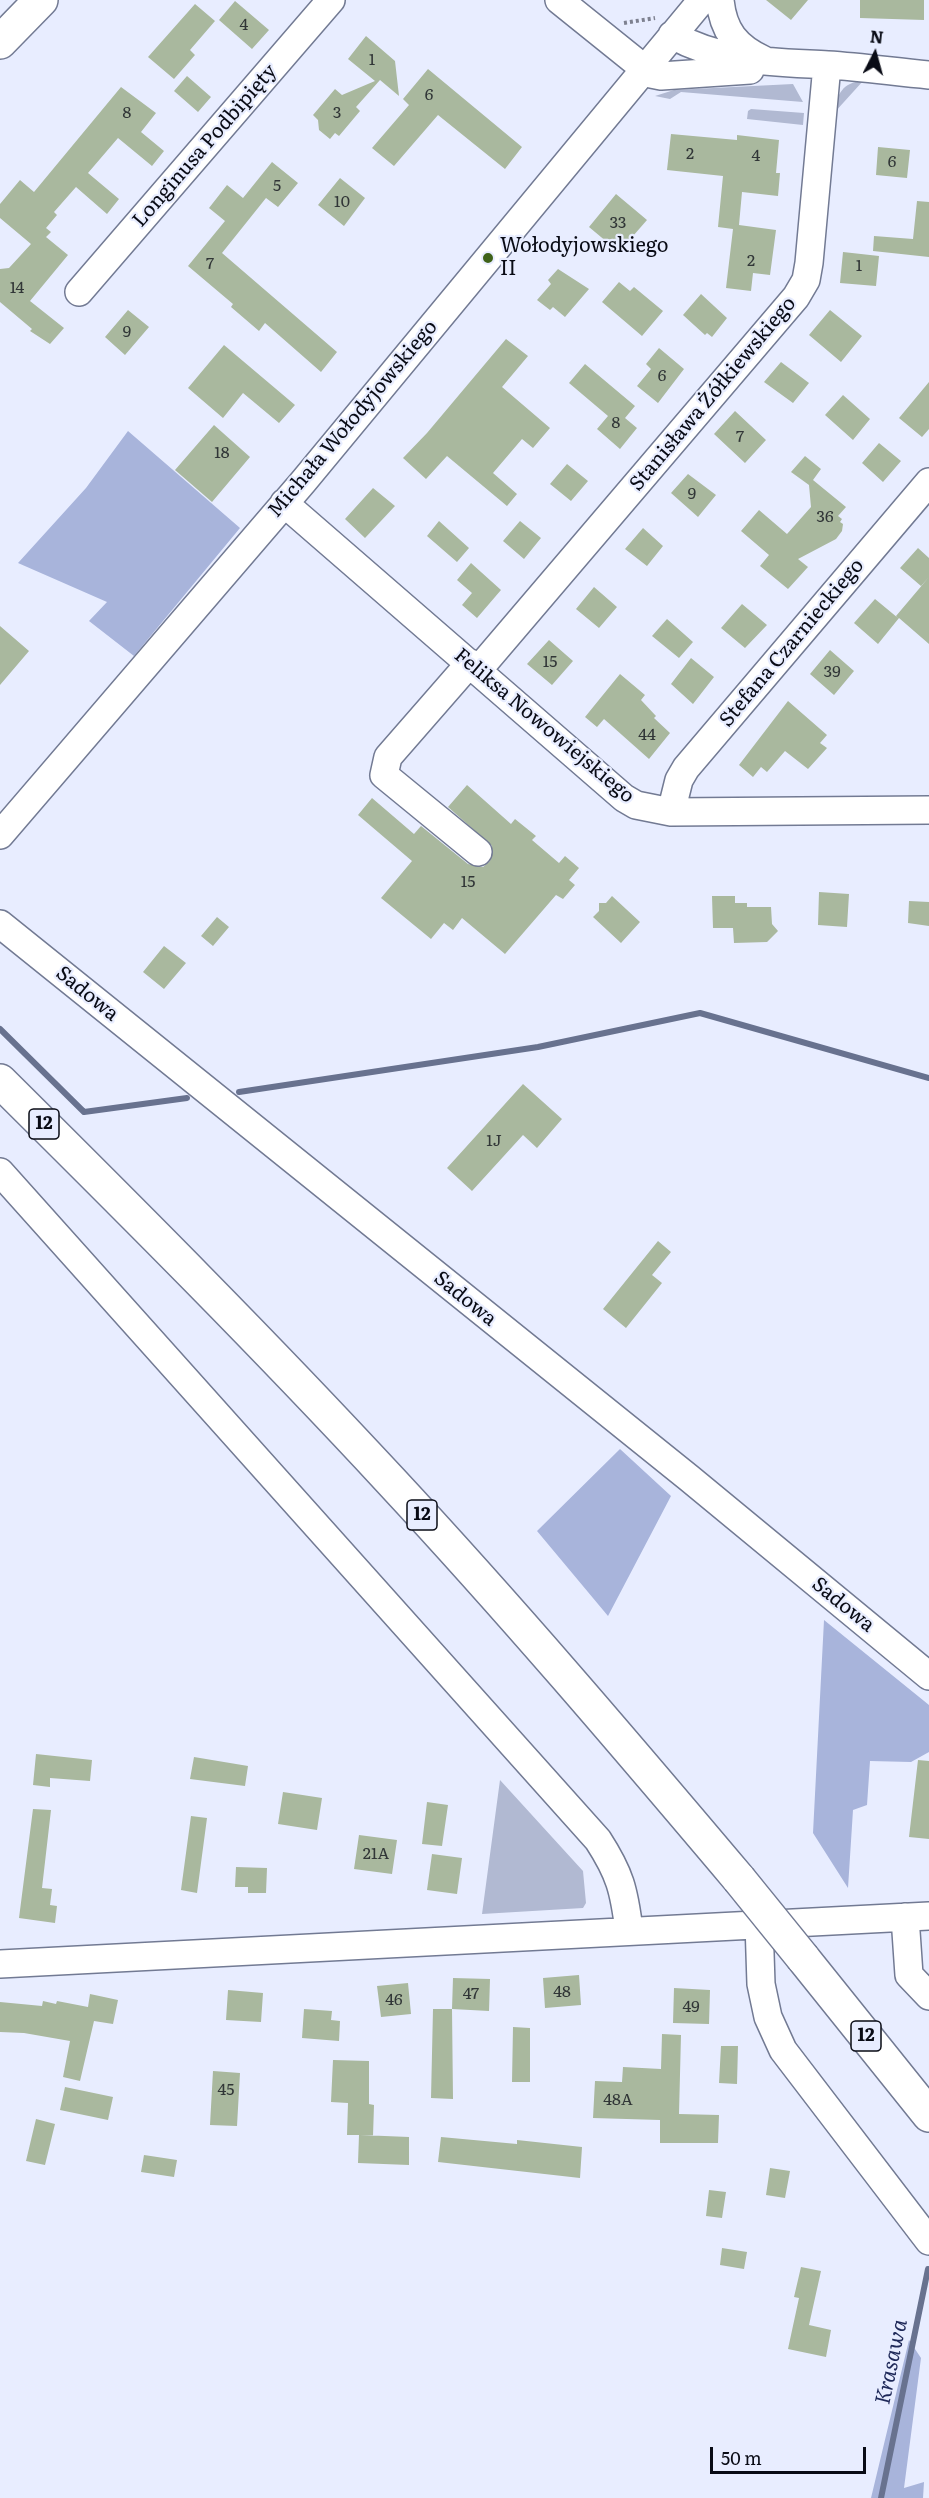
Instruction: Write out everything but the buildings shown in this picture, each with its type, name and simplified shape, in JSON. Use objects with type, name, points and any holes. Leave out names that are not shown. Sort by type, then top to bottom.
[{"type":"main road","points":[[0,42],[41,0]]},
{"type":"main road","name":"12","points":[[0,1081],[201,1282],[390,1481],[564,1675],[739,1879],[929,2115]]},
{"type":"street","name":"Longinusa Podbipięty","points":[[79,292],[331,0]]},
{"type":"street","points":[[559,0],[643,70],[661,76],[738,72],[783,65]]},
{"type":"street","name":"Michała Wołodyjowskiego","points":[[0,835],[284,503],[643,70],[668,26],[702,0]]},
{"type":"street","points":[[720,0],[722,17],[735,42],[763,59],[783,65]]},
{"type":"street","points":[[668,26],[712,54],[783,65],[827,65],[929,75]]},
{"type":"street","name":"Stanisława Żółkiewskiego","points":[[478,852],[384,775],[388,757],[474,666],[796,297],[806,280],[809,263],[827,65]]},
{"type":"street","name":"Stefana Czarnieckiego","points":[[671,812],[679,780],[686,768],[929,482]]},
{"type":"street","name":"Feliksa Nowowiejskiego","points":[[284,503],[624,798],[646,807],[671,812],[929,810]]},
{"type":"street","name":"Sadowa","points":[[0,924],[689,1478],[929,1676]]},
{"type":"street","points":[[0,1172],[598,1840],[616,1868],[625,1896],[629,1930]]},
{"type":"street","points":[[0,1964],[917,1916],[909,1975],[929,1996]]},
{"type":"street","points":[[759,1923],[761,1984],[768,2017],[783,2050],[929,2241]]},
{"type":"path","points":[[621,23],[668,26]]},
{"type":"shaded area","points":[[863,81],[834,113],[839,95],[845,87]]},
{"type":"shaded area","points":[[793,84],[803,102],[681,92],[670,99],[655,96],[674,90]]},
{"type":"shaded area","points":[[751,109],[804,113],[803,125],[747,119],[748,111]]},
{"type":"shaded area","points":[[128,431],[240,528],[134,656],[89,621],[107,602],[18,563],[86,488]]},
{"type":"shaded area","points":[[620,1449],[671,1496],[608,1616],[537,1531]]},
{"type":"shaded area","points":[[824,1620],[929,1705],[929,1752],[911,1762],[870,1761],[867,1805],[853,1810],[848,1888],[813,1833]]},
{"type":"shaded area","points":[[500,1780],[583,1871],[586,1903],[583,1908],[482,1914]]},
{"type":"shaded area","points":[[909,2340],[921,2358],[904,2488],[924,2482],[923,2498],[871,2498]]},
{"type":"waterway","points":[[239,1092],[538,1047],[700,1013],[929,1078]]},
{"type":"waterway","points":[[0,1029],[84,1112],[187,1098]]},
{"type":"waterway","name":"Krasawa","points":[[881,2498],[928,2269]]},
{"type":"place","name":"Wołodyjowskiego II","points":[[488,258]]}]
